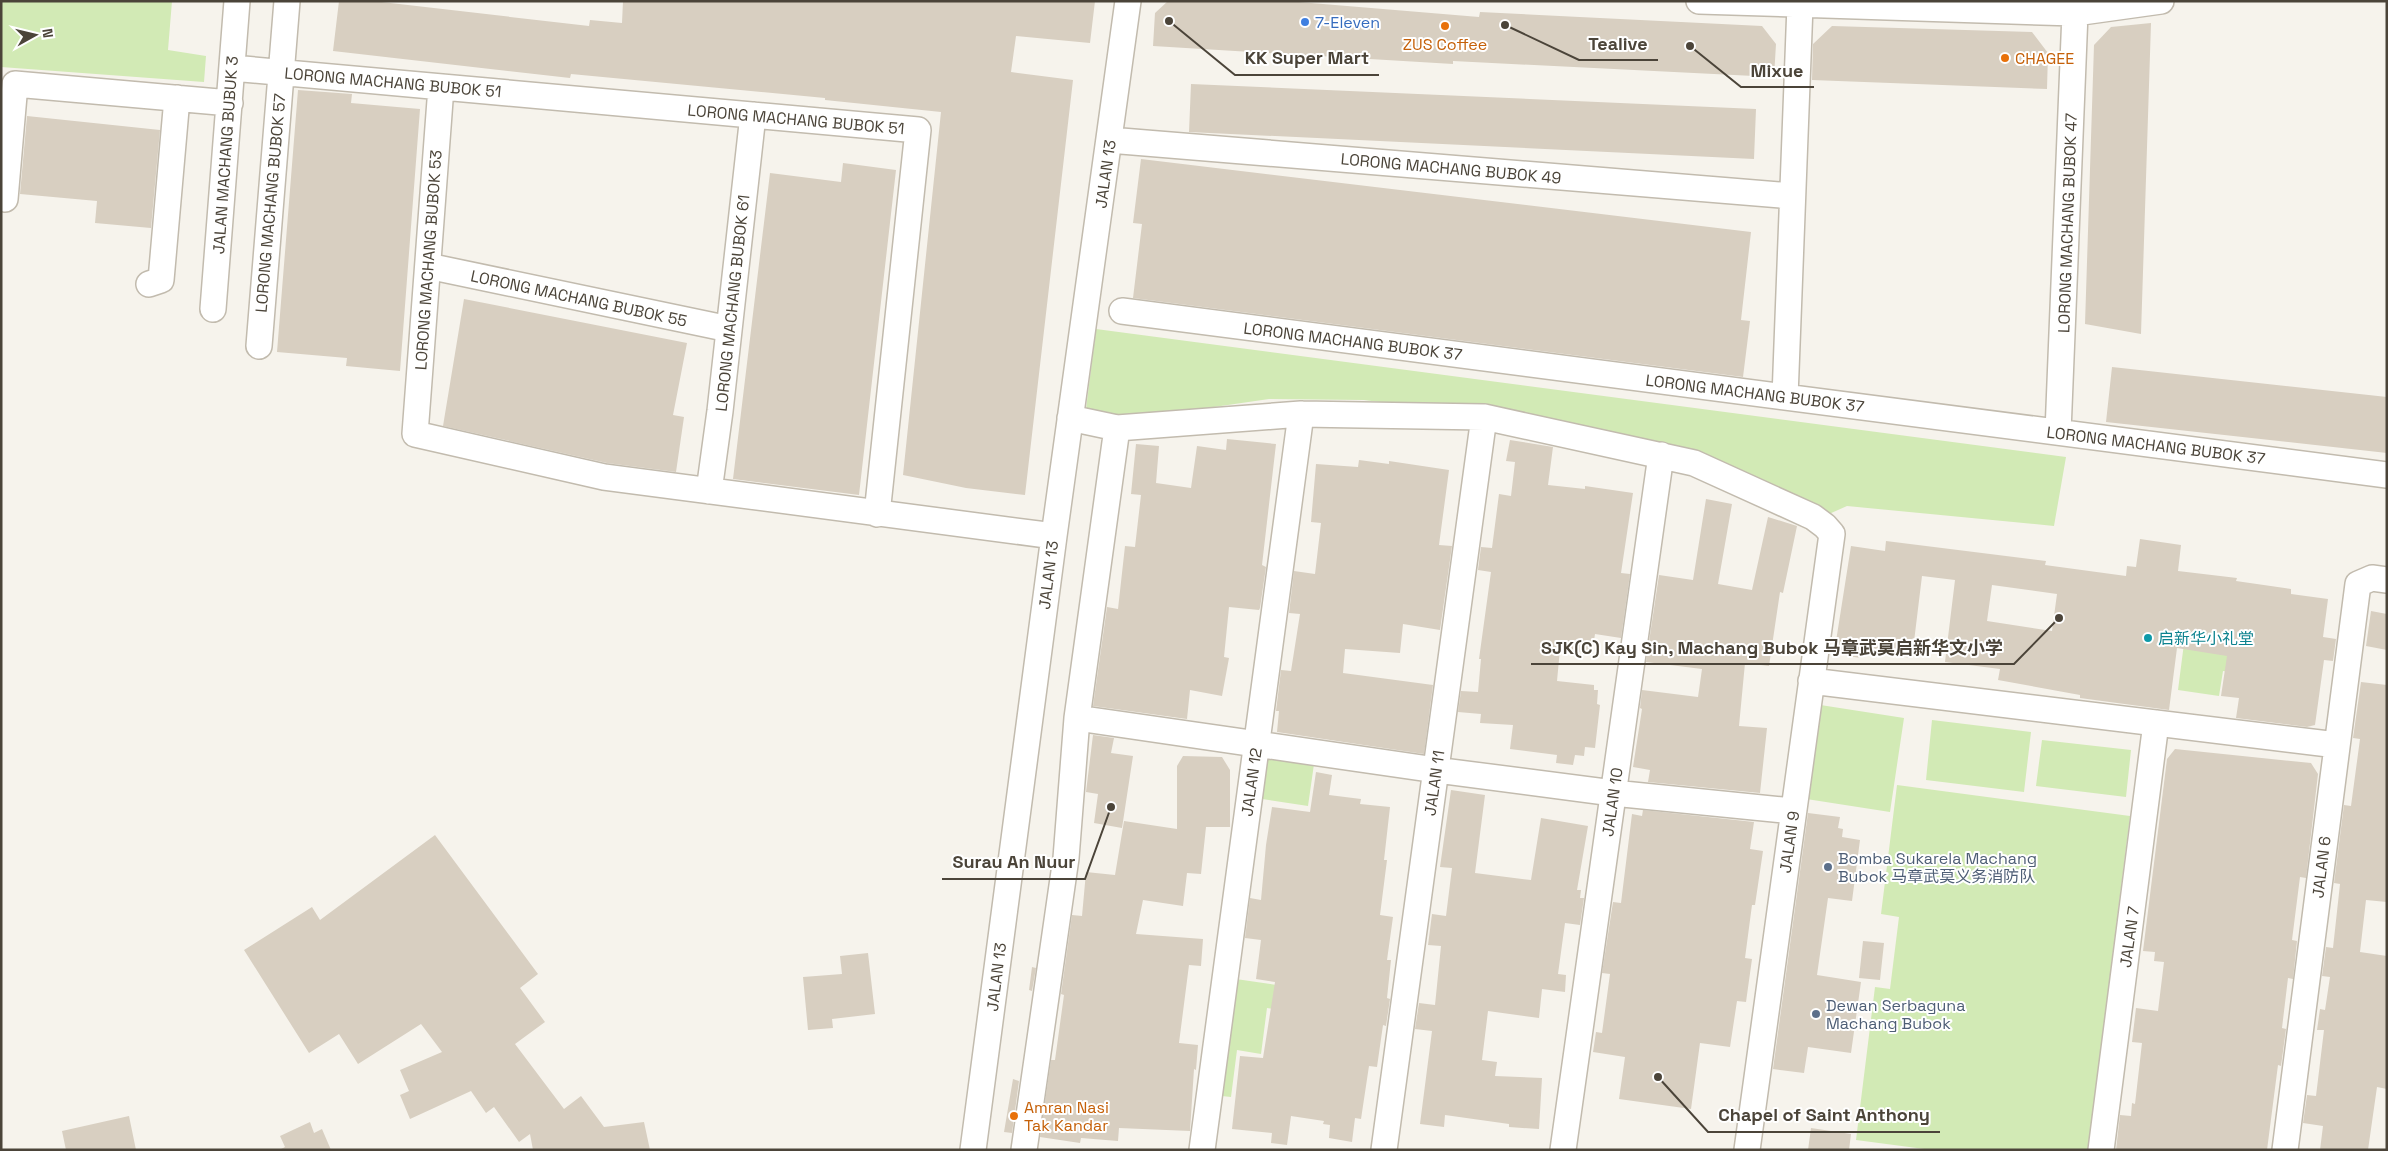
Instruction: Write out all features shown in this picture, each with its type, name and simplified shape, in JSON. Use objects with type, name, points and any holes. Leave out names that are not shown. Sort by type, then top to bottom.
[{"type":"street","name":"JALAN MACHANG BUBUK 3","points":[[213,309],[237,1]]},
{"type":"street","name":"LORONG MACHANG BUBOK 57","points":[[259,346],[287,1]]},
{"type":"street","name":"JALAN 13","points":[[973,1150],[1054,536],[1128,1]]},
{"type":"street","points":[[1699,1],[2075,13],[2161,1]]},
{"type":"street","points":[[1785,397],[1800,5]]},
{"type":"street","name":"LORONG MACHANG BUBOK 47","points":[[2058,432],[2075,13]]},
{"type":"street","name":"LORONG MACHANG BUBOK 51","points":[[232,68],[918,130],[877,514]]},
{"type":"street","points":[[5,199],[15,84],[230,103]]},
{"type":"street","name":"LORONG MACHANG BUBOK 53","points":[[442,87],[416,434],[604,478],[709,491]]},
{"type":"street","points":[[149,284],[161,280],[177,98]]},
{"type":"street","name":"LORONG MACHANG BUBOK 61","points":[[709,491],[753,115]]},
{"type":"street","name":"LORONG MACHANG BUBOK 49","points":[[1109,140],[1792,196]]},
{"type":"street","name":"LORONG MACHANG BUBOK 55","points":[[428,266],[729,329]]},
{"type":"street","name":"LORONG MACHANG BUBOK 37","points":[[1122,311],[2387,475]]},
{"type":"street","points":[[1070,418],[1117,428],[1300,414],[1484,417],[1661,455]]},
{"type":"street","name":"JALAN 12","points":[[1202,1150],[1300,414]]},
{"type":"street","name":"JALAN 11","points":[[1384,1150],[1484,417]]},
{"type":"street","points":[[1024,1150],[1066,858],[1078,718],[1117,428]]},
{"type":"street","name":"JALAN 9","points":[[1661,455],[1694,463],[1814,517],[1832,534],[1747,1150]]},
{"type":"street","name":"JALAN 10","points":[[1563,1150],[1661,455]]},
{"type":"street","points":[[709,491],[1054,536]]},
{"type":"street","name":"JALAN 6","points":[[2285,1150],[2358,584],[2372,578],[2387,580]]},
{"type":"street","points":[[1811,681],[2337,745]]},
{"type":"street","points":[[1078,718],[1436,770],[1613,793],[1793,811]]},
{"type":"street","name":"JALAN 7","points":[[2101,1150],[2156,724]]},
{"type":"green space","points":[[1,1],[172,1],[168,50],[206,56],[204,82],[1,67]]},
{"type":"green space","points":[[1096,329],[2066,457],[2054,526],[1847,506],[1829,514],[1747,481],[1692,450],[1417,407],[1364,400],[1269,399],[1214,407],[1157,424],[1086,409]]},
{"type":"green space","points":[[2187,620],[2246,629],[2240,673],[2223,671],[2219,696],[2178,690]]},
{"type":"green space","points":[[1814,704],[1904,718],[1890,812],[1800,798]]},
{"type":"green space","points":[[1932,720],[2031,732],[2024,792],[1926,780]]},
{"type":"green space","points":[[2042,740],[2131,750],[2126,797],[2036,786]]},
{"type":"green space","points":[[1263,756],[1314,764],[1308,806],[1256,798]]},
{"type":"green space","points":[[1897,785],[2130,816],[2088,1150],[1932,1150],[1856,1140],[1875,987],[1890,989],[1899,917],[1881,914]]},
{"type":"green space","points":[[1229,978],[1310,990],[1307,1013],[1267,1008],[1261,1054],[1237,1050],[1231,1097],[1212,1095]]},
{"type":"building","points":[[339,1],[373,1],[589,26],[590,20],[622,23],[623,1],[1095,1],[1090,43],[1016,36],[1011,72],[1073,80],[1025,495],[966,488],[903,475],[941,112],[825,100],[825,98],[571,74],[570,78],[333,51]]},
{"type":"building","points":[[1168,1],[1287,1],[1479,17],[1480,12],[1762,26],[1776,44],[1774,77],[1453,61],[1453,64],[1153,46],[1155,13]]},
{"type":"building","points":[[2151,23],[2141,334],[2085,324],[2094,45],[2111,27]]},
{"type":"building","points":[[1832,26],[2032,32],[2048,53],[2047,89],[1812,80],[1813,44]]},
{"type":"building","points":[[1191,84],[1756,109],[1754,159],[1189,132]]},
{"type":"building","points":[[298,90],[352,94],[351,103],[420,109],[400,371],[346,366],[347,358],[277,352]]},
{"type":"building","points":[[27,116],[160,130],[151,228],[95,223],[97,201],[20,194]]},
{"type":"building","points":[[1141,159],[1751,232],[1741,320],[1750,321],[1743,377],[1133,298],[1142,224],[1133,223]]},
{"type":"building","points":[[843,163],[896,170],[859,495],[733,479],[770,173],[841,182]]},
{"type":"building","points":[[464,299],[687,343],[673,415],[684,417],[676,472],[607,463],[443,426]]},
{"type":"building","points":[[2112,367],[2387,397],[2387,453],[2106,422]]},
{"type":"building","points":[[1227,439],[1276,444],[1262,565],[1266,567],[1260,608],[1259,610],[1229,607],[1224,657],[1229,658],[1222,696],[1190,690],[1187,719],[1093,706],[1107,607],[1118,609],[1125,546],[1135,547],[1141,495],[1131,494],[1136,444],[1159,446],[1156,483],[1191,488],[1197,446],[1226,450]]},
{"type":"building","points":[[1510,440],[1553,447],[1548,485],[1585,489],[1585,486],[1633,493],[1621,573],[1630,574],[1621,638],[1595,634],[1592,654],[1560,649],[1557,681],[1594,685],[1594,690],[1598,690],[1597,704],[1600,705],[1595,748],[1585,747],[1584,756],[1575,755],[1573,765],[1556,763],[1557,755],[1510,749],[1513,725],[1480,723],[1481,714],[1458,712],[1461,691],[1478,692],[1481,659],[1479,659],[1491,572],[1478,570],[1481,547],[1492,548],[1499,494],[1511,496],[1515,462],[1506,461]]},
{"type":"building","points":[[1359,460],[1389,464],[1389,461],[1449,470],[1439,545],[1452,546],[1440,630],[1403,624],[1400,653],[1345,649],[1343,673],[1433,685],[1424,754],[1277,732],[1279,711],[1276,711],[1281,670],[1291,671],[1300,614],[1289,613],[1294,571],[1315,574],[1321,523],[1311,522],[1316,464],[1358,467]]},
{"type":"building","points":[[1706,499],[1732,504],[1718,584],[1752,590],[1768,517],[1797,526],[1783,593],[1780,592],[1769,666],[1745,663],[1739,726],[1767,728],[1760,793],[1648,782],[1650,770],[1633,767],[1642,709],[1640,708],[1642,690],[1698,697],[1702,669],[1646,662],[1659,575],[1693,580]]},
{"type":"building","points":[[2140,539],[2181,545],[2178,571],[2237,578],[2236,581],[2291,589],[2291,594],[2328,599],[2323,637],[2336,639],[2333,661],[2324,660],[2315,725],[2307,727],[2236,718],[2239,698],[2221,696],[2227,656],[2177,648],[2169,710],[2080,698],[2080,695],[1998,680],[2000,669],[1945,662],[1955,580],[1922,576],[1912,658],[1862,651],[1861,658],[1834,654],[1851,546],[1885,551],[1886,541],[2046,561],[2045,565],[2126,576],[2127,566],[2136,567]],"holes":[[[1992,585],[2057,594],[2052,631],[1987,621]]]},
{"type":"building","points":[[2371,611],[2387,614],[2387,650],[2366,646]]},
{"type":"building","points":[[2361,682],[2387,685],[2387,902],[2366,900],[2360,952],[2387,956],[2387,1089],[2377,1087],[2368,1150],[2320,1150],[2323,1126],[2303,1123],[2307,1095],[2316,1096],[2324,1030],[2317,1030],[2320,1009],[2325,1010],[2330,977],[2322,976],[2326,947],[2333,948],[2340,884],[2334,883],[2344,805],[2351,806],[2360,739],[2353,738]]},
{"type":"building","points":[[1093,735],[1114,738],[1111,753],[1133,756],[1122,828],[1094,823],[1098,794],[1086,792]]},
{"type":"building","points":[[2175,749],[2311,763],[2318,774],[2306,878],[2300,877],[2292,940],[2297,941],[2293,979],[2288,978],[2282,1028],[2286,1029],[2281,1066],[2278,1065],[2267,1150],[2116,1150],[2120,1115],[2131,1116],[2132,1103],[2135,1104],[2142,1043],[2132,1042],[2136,1008],[2158,1011],[2164,962],[2154,961],[2155,952],[2143,951],[2167,759]]},
{"type":"building","points":[[1183,756],[1222,757],[1230,770],[1230,827],[1206,827],[1201,874],[1187,873],[1183,906],[1143,900],[1136,934],[1203,939],[1201,966],[1189,965],[1179,1043],[1198,1045],[1196,1070],[1194,1069],[1190,1131],[1119,1128],[1118,1141],[1081,1138],[1080,1143],[1040,1137],[1051,1060],[1055,1060],[1064,995],[1061,994],[1072,915],[1082,916],[1086,872],[1115,875],[1124,821],[1177,829],[1177,766]]},
{"type":"building","points":[[1316,772],[1332,775],[1329,795],[1361,799],[1360,804],[1390,807],[1384,860],[1387,860],[1380,915],[1393,917],[1387,960],[1391,960],[1387,998],[1390,999],[1386,1026],[1383,1025],[1377,1067],[1369,1066],[1361,1119],[1355,1118],[1352,1142],[1329,1138],[1330,1125],[1323,1124],[1324,1121],[1291,1116],[1287,1145],[1271,1143],[1272,1133],[1232,1129],[1240,1056],[1263,1058],[1275,982],[1256,979],[1261,940],[1245,938],[1250,898],[1261,900],[1272,807],[1310,812]]},
{"type":"building","points":[[1451,790],[1485,795],[1475,873],[1531,880],[1541,818],[1588,826],[1577,890],[1581,890],[1580,898],[1584,898],[1580,925],[1565,923],[1558,974],[1566,975],[1565,992],[1542,989],[1539,1018],[1488,1011],[1482,1060],[1497,1062],[1495,1076],[1542,1078],[1539,1129],[1509,1127],[1509,1124],[1445,1115],[1444,1127],[1420,1124],[1432,1031],[1415,1029],[1419,1003],[1435,1005],[1441,946],[1428,945],[1432,914],[1446,916],[1452,868],[1440,867]]},
{"type":"building","points":[[1643,810],[1754,822],[1750,849],[1763,851],[1755,905],[1752,905],[1745,958],[1752,959],[1746,1002],[1737,1001],[1730,1047],[1700,1043],[1691,1109],[1619,1099],[1625,1057],[1593,1052],[1596,1032],[1602,1033],[1610,974],[1602,973],[1613,902],[1621,903],[1632,814],[1642,816]]},
{"type":"building","name":"Dewan Serbaguna Machang Bubok","points":[[1808,813],[1840,817],[1838,828],[1843,829],[1842,837],[1860,840],[1852,901],[1828,898],[1817,975],[1861,982],[1851,1053],[1808,1047],[1804,1073],[1773,1069]]},
{"type":"building","points":[[435,835],[538,974],[520,988],[545,1022],[515,1044],[564,1109],[581,1096],[604,1127],[644,1122],[650,1150],[533,1150],[530,1134],[519,1142],[494,1107],[486,1113],[471,1091],[410,1119],[400,1095],[409,1091],[400,1070],[442,1052],[421,1024],[358,1064],[339,1034],[309,1053],[244,950],[312,907],[320,920]]},
{"type":"building","points":[[1863,941],[1884,943],[1880,980],[1859,978]]},
{"type":"building","points":[[868,953],[875,1014],[832,1019],[833,1028],[808,1030],[803,977],[842,974],[840,956]]},
{"type":"building","points":[[1032,967],[1036,968],[1032,991],[1029,990]]},
{"type":"building","points":[[1013,1079],[1019,1081],[1012,1133],[1004,1132]]},
{"type":"building","points":[[129,1116],[136,1150],[66,1150],[62,1131]]},
{"type":"building","points":[[310,1122],[314,1133],[322,1129],[331,1150],[279,1150],[285,1147],[280,1136]]},
{"type":"building","points":[[1811,1128],[1851,1134],[1849,1150],[1808,1150]]},
{"type":"place","name":"KK Super Mart","points":[[1169,21]]},
{"type":"place","name":"7-Eleven","points":[[1305,22]]},
{"type":"place","name":"Tealive","points":[[1505,25]]},
{"type":"place","name":"ZUS Coffee","points":[[1445,26]]},
{"type":"place","name":"Mixue","points":[[1690,46]]},
{"type":"place","name":"CHAGEE","points":[[2005,58]]},
{"type":"place","name":"SJK(C) Kay Sin, Machang Bubok 马章武莫启新华文小学","points":[[2059,618]]},
{"type":"place","name":"启新华小礼堂","points":[[2148,638]]},
{"type":"place","name":"Surau An Nuur","points":[[1111,807]]},
{"type":"place","name":"Bomba Sukarela Machang Bubok 马章武莫义务消防队","points":[[1828,867]]},
{"type":"place","name":"Dewan Serbaguna Machang Bubok","points":[[1816,1014]]},
{"type":"place","name":"Chapel of Saint Anthony","points":[[1658,1077]]},
{"type":"place","name":"Amran Nasi Tak Kandar","points":[[1014,1116]]}]
